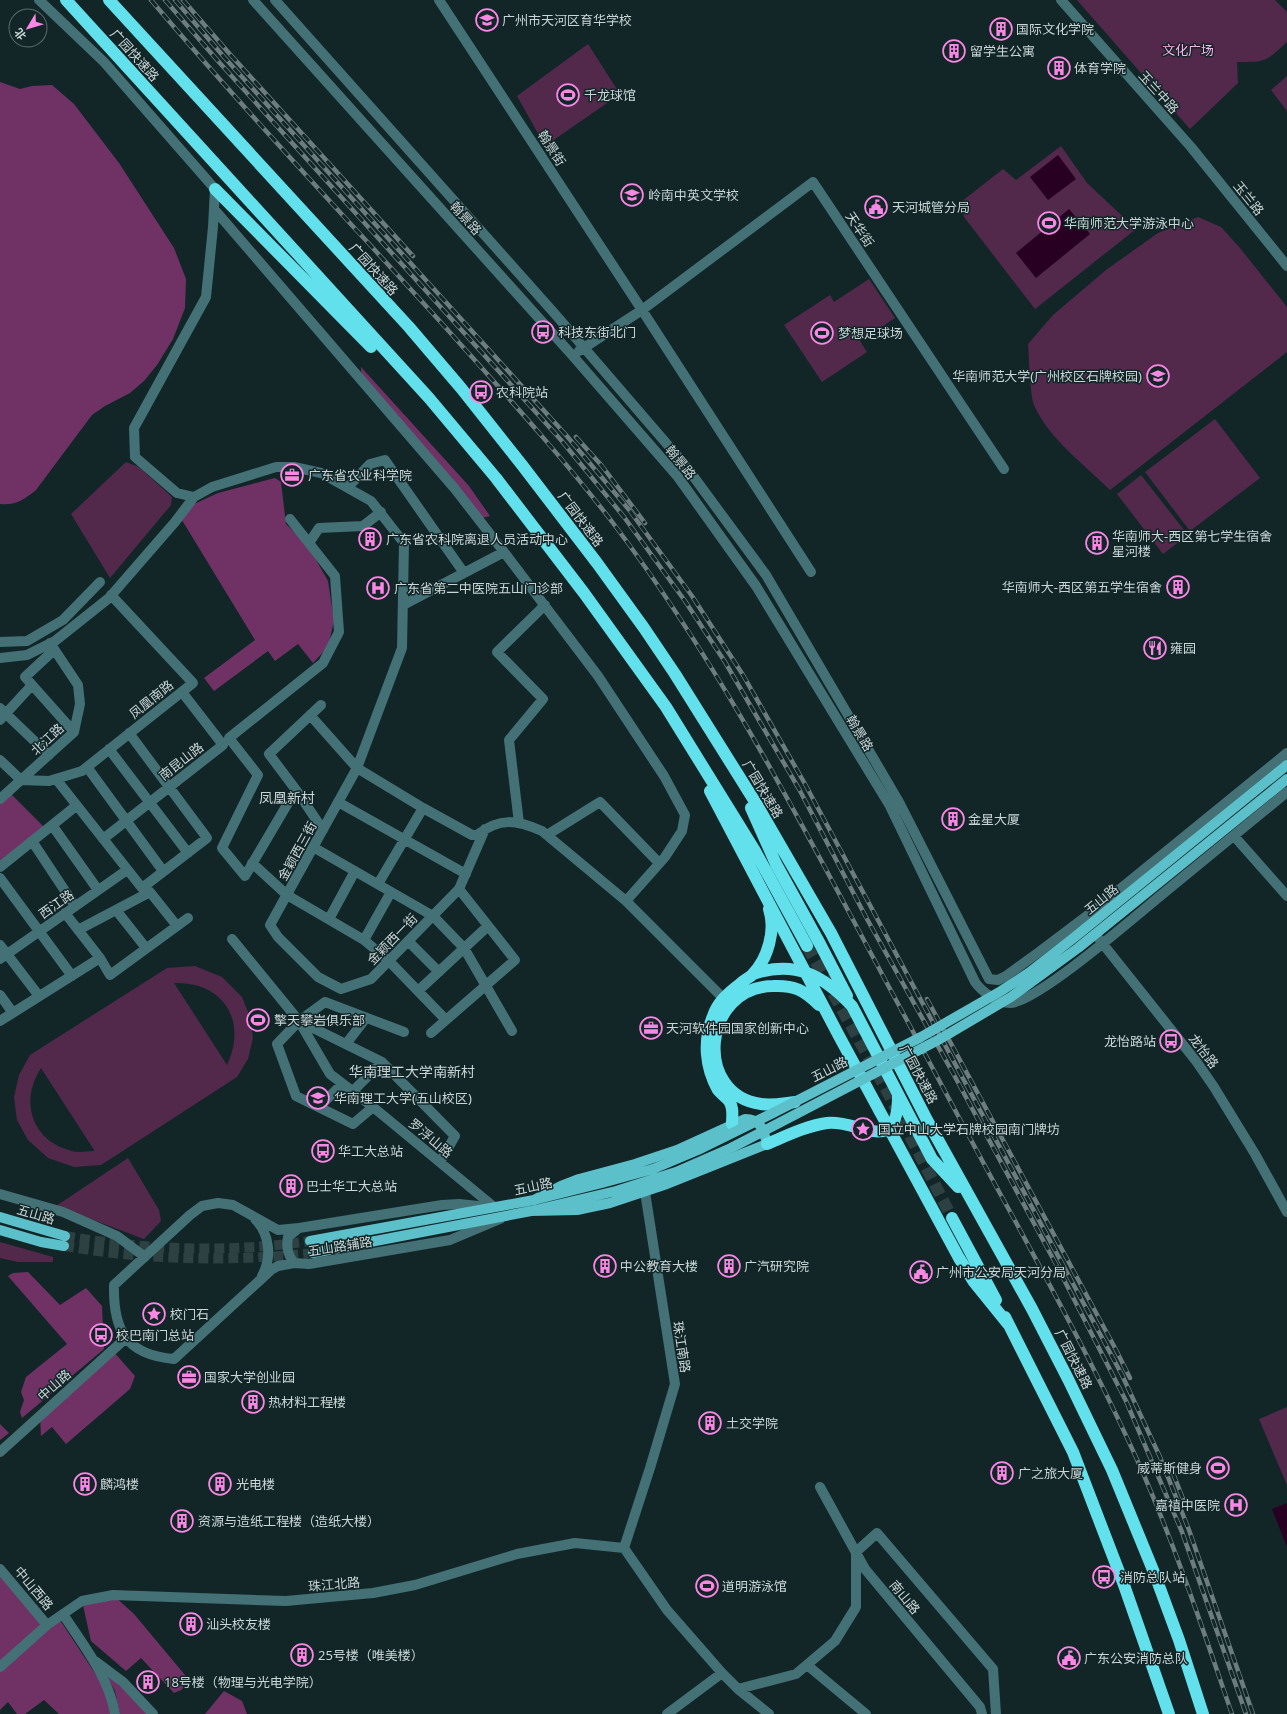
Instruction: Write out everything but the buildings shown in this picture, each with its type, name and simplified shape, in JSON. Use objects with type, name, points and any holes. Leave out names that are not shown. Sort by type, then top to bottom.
[{"type":"highway","name":"广园快速路","points":[[66,0],[429,398],[496,478],[627,650],[666,707],[755,851],[807,946]]},
{"type":"highway","name":"广园快速路","points":[[109,0],[409,327],[461,388],[522,465],[644,628],[727,756],[831,933],[858,989],[969,1197],[1032,1308],[1068,1379],[1112,1470],[1158,1582],[1203,1714]]},
{"type":"highway","points":[[215,189],[382,358],[429,398]]},
{"type":"highway","points":[[666,707],[806,973],[959,1258],[974,1282],[1008,1324]]},
{"type":"highway","points":[[727,756],[776,864],[820,944],[932,1159],[969,1197]]},
{"type":"highway","points":[[732,1124],[733,1109],[729,1101],[720,1092],[712,1077],[707,1061],[706,1045],[708,1031],[717,1007],[723,998],[752,974],[762,960],[772,937],[771,915],[761,887]]},
{"type":"highway","points":[[752,974],[778,968],[791,969],[806,973],[836,989],[852,1006]]},
{"type":"highway","points":[[795,1102],[771,1105],[760,1104],[740,1096],[729,1087],[721,1076],[716,1063],[714,1042],[715,1033],[721,1018],[731,1004],[750,990],[766,986],[784,986],[800,989],[810,995],[828,1014]]},
{"type":"highway","points":[[767,1144],[816,1125],[829,1123],[841,1123],[873,1132],[881,1132],[889,1128],[895,1119],[898,1107],[898,1096]]},
{"type":"highway","points":[[952,1218],[1054,1412],[1081,1472],[1127,1592],[1169,1714]]},
{"type":"main road","name":"五山路","points":[[313,1253],[531,1212],[616,1191],[655,1174],[698,1150],[795,1102],[940,1026],[1013,984],[1076,936],[1287,765]]},
{"type":"main road","name":"五山路","points":[[310,1241],[534,1200],[602,1183],[655,1174],[697,1163],[738,1144],[945,1036],[1011,997],[1078,948],[1287,779]]},
{"type":"main road","points":[[531,1212],[578,1210],[610,1203],[645,1192],[723,1163],[767,1144],[764,1132],[760,1124],[753,1119],[745,1119],[678,1150],[578,1179],[534,1200]]},
{"type":"main road","name":"五山路","points":[[0,1217],[65,1236]]},
{"type":"main road","name":"五山路","points":[[0,1230],[40,1242],[64,1246]]},
{"type":"street","points":[[39,0],[104,62],[215,189],[206,296],[134,428],[135,457],[177,493],[194,497],[175,522],[111,595],[52,647],[25,677],[74,732]]},
{"type":"street","name":"翰景路","points":[[253,0],[572,355],[678,477],[756,586],[890,806],[975,982],[986,993],[1000,1001],[1010,1003],[1019,1001],[1035,993],[1103,943]]},
{"type":"street","name":"翰景路","points":[[275,0],[685,465],[766,575],[899,802],[979,961],[990,979],[998,980],[1006,976],[1083,919]]},
{"type":"street","name":"翰景街","points":[[439,0],[642,310]]},
{"type":"street","name":"玉兰中路","points":[[1061,0],[1191,147]]},
{"type":"street","name":"玉兰路","points":[[1191,147],[1287,266]]},
{"type":"street","name":"天华街","points":[[572,355],[642,310],[813,182],[1004,469]]},
{"type":"street","points":[[214,209],[455,489],[598,676],[664,776],[685,815],[682,831],[659,863],[626,901]]},
{"type":"street","points":[[642,310],[811,572]]},
{"type":"street","points":[[348,487],[370,464],[385,460],[464,573]]},
{"type":"street","name":"金颖西三街","points":[[194,497],[212,487],[276,467],[294,467],[321,473],[371,501],[381,512],[404,544],[402,648],[357,768],[270,925]]},
{"type":"street","points":[[309,543],[319,528],[363,526],[381,512]]},
{"type":"street","points":[[290,519],[335,576],[339,632],[323,663],[229,738],[258,776],[222,848],[245,876],[291,798],[299,794]]},
{"type":"street","points":[[403,605],[504,552]]},
{"type":"street","points":[[0,641],[27,641],[63,620],[100,582]]},
{"type":"street","name":"凤凰南路","points":[[21,780],[49,781],[82,771],[193,683],[111,595]]},
{"type":"street","points":[[519,823],[509,740],[544,699],[497,652],[545,605]]},
{"type":"street","points":[[0,658],[27,655],[52,647]]},
{"type":"street","name":"北江路","points":[[0,799],[74,732],[80,704],[78,685],[52,647]]},
{"type":"street","points":[[32,685],[2,714],[50,755]]},
{"type":"street","name":"南昆山路","points":[[103,839],[223,745],[182,692]]},
{"type":"street","points":[[321,705],[270,754],[323,830]]},
{"type":"street","points":[[310,716],[357,768],[423,808],[472,835],[477,835],[502,822],[525,824],[547,835],[626,901],[723,998]]},
{"type":"street","points":[[56,779],[142,888],[207,838],[129,733]]},
{"type":"street","points":[[109,749],[188,853]]},
{"type":"street","points":[[1083,919],[1287,753]]},
{"type":"street","points":[[0,760],[21,780]]},
{"type":"street","points":[[87,767],[163,871]]},
{"type":"street","points":[[1103,943],[1287,792]]},
{"type":"street","points":[[338,802],[466,874]]},
{"type":"street","points":[[547,835],[600,802],[659,863]]},
{"type":"street","points":[[0,867],[76,806]]},
{"type":"street","points":[[378,884],[423,808]]},
{"type":"street","points":[[52,825],[98,890]]},
{"type":"street","name":"金颖西一街","points":[[270,925],[278,937],[318,977],[341,989],[371,979],[459,889],[486,829]]},
{"type":"street","points":[[1234,836],[1287,896]]},
{"type":"street","points":[[32,841],[75,906]]},
{"type":"street","points":[[313,847],[433,916],[464,948],[512,1031]]},
{"type":"street","points":[[252,864],[287,895],[364,940],[389,961],[446,1020]]},
{"type":"street","name":"西江路","points":[[4,956],[127,870]]},
{"type":"street","points":[[329,919],[356,871]]},
{"type":"street","points":[[0,878],[38,932],[72,976]]},
{"type":"street","points":[[431,1033],[515,960],[459,889]]},
{"type":"street","points":[[78,930],[150,892],[177,926]]},
{"type":"street","points":[[364,940],[391,892]]},
{"type":"street","points":[[116,910],[146,948]]},
{"type":"street","points":[[65,913],[100,958],[110,975],[188,918]]},
{"type":"street","name":"龙怡路","points":[[1083,919],[1196,1061],[1214,1087],[1255,1154],[1287,1212]]},
{"type":"street","points":[[418,991],[488,926]]},
{"type":"street","name":"罗浮山路","points":[[232,939],[299,1021],[330,1074],[373,1107],[494,1207]]},
{"type":"street","points":[[408,941],[439,972]]},
{"type":"street","points":[[0,946],[4,956],[39,996]]},
{"type":"street","points":[[0,1021],[100,958]]},
{"type":"street","points":[[0,995],[13,1013]]},
{"type":"street","points":[[373,1107],[353,1124],[296,1096],[277,1044],[299,1021],[325,1002],[404,1032]]},
{"type":"street","points":[[346,1044],[366,1018]]},
{"type":"street","points":[[299,1021],[382,1062],[455,1136],[440,1162]]},
{"type":"street","points":[[353,1091],[382,1062]]},
{"type":"street","points":[[319,1107],[342,1084]]},
{"type":"street","name":"珠江南路","points":[[624,1548],[675,1384],[645,1192]]},
{"type":"street","points":[[0,1194],[63,1212],[117,1236],[145,1257]]},
{"type":"street","points":[[294,1263],[278,1266],[271,1270],[174,1359],[156,1357],[139,1350],[126,1338],[117,1322],[114,1304],[114,1285],[190,1215],[202,1206],[218,1203],[233,1205],[278,1230],[299,1228]]},
{"type":"street","name":"五山路辅路","points":[[494,1207],[442,1204],[299,1228],[293,1231],[288,1237],[287,1251],[294,1263],[309,1264],[450,1240],[482,1228],[504,1216]]},
{"type":"street","points":[[248,1212],[259,1223],[268,1245],[269,1252],[266,1268],[259,1282]]},
{"type":"street","name":"中山路","points":[[0,1452],[126,1338]]},
{"type":"street","name":"南山路","points":[[820,1487],[865,1569],[980,1707],[982,1714]]},
{"type":"street","points":[[738,1689],[796,1674],[835,1641],[856,1607],[856,1552],[877,1533],[993,1669],[996,1714]]},
{"type":"street","name":"珠江北路","points":[[0,1667],[47,1625],[82,1601],[113,1595],[286,1601],[373,1594],[415,1585],[517,1554],[568,1544],[575,1543],[624,1548]]},
{"type":"street","points":[[624,1548],[667,1610],[722,1673],[738,1689],[769,1714]]},
{"type":"street","name":"中山西路","points":[[0,1569],[47,1625]]},
{"type":"street","points":[[63,1614],[94,1660],[113,1700],[115,1714]]},
{"type":"street","points":[[94,1660],[123,1682],[153,1714]]},
{"type":"street","points":[[807,1665],[866,1714]]},
{"type":"street","points":[[666,1714],[722,1673]]},
{"type":"green space","name":"文化广场","points":[[1077,0],[1275,0],[1287,12],[1287,42],[1265,60],[1254,62],[1237,62],[1238,83],[1190,129]]},
{"type":"green space","name":"千龙球馆","points":[[588,44],[620,94],[545,146],[517,96]]},
{"type":"green space","points":[[1287,76],[1287,111],[1271,90]]},
{"type":"green space","name":"华南师范大学游泳中心","points":[[1061,146],[1087,183],[1136,229],[1035,309],[964,217],[961,202],[1003,169],[1016,180]]},
{"type":"green space","points":[[1198,217],[1221,227],[1240,248],[1287,307],[1287,352],[1110,490],[1058,440],[1040,417],[1033,400],[1028,344],[1053,315],[1106,270],[1158,233]]},
{"type":"green space","name":"梦想足球场","points":[[869,279],[895,318],[860,341],[867,352],[822,382],[784,325],[830,295],[834,302]]},
{"type":"green space","points":[[1215,419],[1260,478],[1190,531],[1145,472]]},
{"type":"green space","points":[[126,462],[139,467],[172,497],[171,505],[110,578],[71,514]]},
{"type":"green space","points":[[1141,475],[1188,535],[1163,554],[1117,494]]},
{"type":"green space","points":[[195,966],[222,977],[242,997],[250,1017],[253,1038],[248,1059],[237,1077],[101,1165],[74,1167],[48,1158],[28,1140],[17,1120],[14,1097],[19,1075],[30,1055],[167,968]],"holes":[[[174,983],[191,984],[206,989],[218,996],[227,1007],[232,1019],[234,1033],[233,1049],[227,1065]],[[41,1068],[94,1150],[94,1151],[74,1152],[58,1146],[47,1139],[39,1129],[33,1118],[31,1094],[34,1081]]]},
{"type":"green space","points":[[128,1158],[159,1210],[161,1221],[144,1239],[56,1206]]},
{"type":"green space","points":[[0,1242],[53,1257],[53,1262],[18,1262],[0,1258]]},
{"type":"green space","points":[[1287,1407],[1287,1485],[1259,1419]]},
{"type":"shaded area","points":[[0,82],[20,89],[32,86],[52,85],[74,104],[119,163],[174,248],[186,279],[185,308],[173,339],[157,365],[144,381],[130,393],[105,406],[92,415],[36,490],[20,501],[10,504],[0,504]]},
{"type":"shaded area","points":[[1058,155],[1076,179],[1048,200],[1030,177]]},
{"type":"shaded area","points":[[1069,209],[1090,234],[1036,278],[1016,253]]},
{"type":"shaded area","points":[[361,367],[469,486],[490,516],[478,519],[362,383]]},
{"type":"shaded area","points":[[275,478],[281,482],[286,524],[307,544],[328,581],[334,621],[328,647],[313,663],[298,644],[275,661],[268,651],[214,691],[204,678],[255,640],[177,512],[218,493]]},
{"type":"shaded area","points":[[6,789],[45,828],[0,869],[0,794]]},
{"type":"shaded area","points":[[28,1272],[60,1305],[86,1288],[102,1306],[104,1349],[22,1418],[20,1412],[24,1400],[21,1392],[26,1377],[67,1344],[8,1276],[13,1273]]},
{"type":"shaded area","points":[[112,1350],[135,1376],[130,1389],[66,1444],[52,1427],[41,1436],[40,1416]]},
{"type":"shaded area","points":[[0,1424],[9,1433],[0,1440]]},
{"type":"shaded area","points":[[1287,1503],[1287,1547],[1272,1509]]},
{"type":"shaded area","points":[[0,1572],[47,1625],[0,1667]]},
{"type":"shaded area","points":[[113,1595],[134,1614],[190,1681],[181,1690],[174,1693],[141,1658],[126,1671],[91,1641],[82,1601]]},
{"type":"shaded area","points":[[58,1617],[104,1687],[112,1714],[59,1714],[44,1700],[25,1714],[17,1714],[8,1702],[0,1710],[0,1667]]},
{"type":"shaded area","points":[[104,1671],[150,1714],[120,1714],[115,1691]]},
{"type":"shaded area","points":[[224,1691],[242,1701],[247,1714],[205,1714]]},
{"type":"tunnel","points":[[807,946],[886,1089],[952,1218]]},
{"type":"tunnel","points":[[65,1236],[95,1241],[157,1247],[188,1248],[249,1247],[310,1241]]},
{"type":"tunnel","points":[[64,1246],[95,1251],[157,1257],[188,1258],[251,1258],[313,1253]]},
{"type":"railway","points":[[151,0],[260,124],[446,328],[552,448],[613,523],[654,579],[692,637],[729,696],[797,816],[1094,1370],[1139,1464],[1165,1525],[1232,1714]]},
{"type":"railway","points":[[165,0],[218,61],[561,440],[624,517],[685,601],[725,662],[799,789],[867,919],[954,1075],[1058,1268],[1126,1401],[1182,1532],[1246,1714]]},
{"type":"railway","points":[[175,0],[224,57],[566,435],[630,511],[692,596],[743,675],[805,784],[1122,1375],[1160,1457],[1189,1530],[1253,1714]]},
{"type":"railway","points":[[183,0],[228,52],[413,256]]},
{"type":"railway","points":[[576,437],[602,466],[645,523]]},
{"type":"railway","points":[[927,999],[1130,1378]]},
{"type":"railway","points":[[1173,1473],[1183,1499]]},
{"type":"place","name":"广州市天河区育华学校","points":[[487,20]]},
{"type":"place","name":"国际文化学院","points":[[1001,29]]},
{"type":"place","name":"留学生公寓","points":[[954,51]]},
{"type":"place","name":"体育学院","points":[[1059,68]]},
{"type":"place","name":"千龙球馆","points":[[568,95]]},
{"type":"place","name":"岭南中英文学校","points":[[632,195]]},
{"type":"place","name":"天河城管分局","points":[[876,207]]},
{"type":"place","name":"华南师范大学游泳中心","points":[[1049,223]]},
{"type":"place","name":"科技东街北门","points":[[543,332]]},
{"type":"place","name":"梦想足球场","points":[[822,333]]},
{"type":"place","name":"华南师范大学(广州校区石牌校园)","points":[[1158,376]]},
{"type":"place","name":"农科院站","points":[[481,392]]},
{"type":"place","name":"广东省农业科学院","points":[[292,475]]},
{"type":"place","name":"广东省农科院离退人员活动中心","points":[[370,539]]},
{"type":"place","name":"华南师大-西区第七学生宿舍 星河楼","points":[[1097,543]]},
{"type":"place","name":"华南师大-西区第五学生宿舍","points":[[1178,587]]},
{"type":"place","name":"广东省第二中医院五山门诊部","points":[[378,588]]},
{"type":"place","name":"雍园","points":[[1155,648]]},
{"type":"place","name":"金星大厦","points":[[953,819]]},
{"type":"place","name":"擎天攀岩俱乐部","points":[[258,1020]]},
{"type":"place","name":"天河软件园国家创新中心","points":[[651,1028]]},
{"type":"place","name":"龙怡路站","points":[[1171,1041]]},
{"type":"place","name":"华南理工大学(五山校区)","points":[[318,1098]]},
{"type":"place","name":"国立中山大学石牌校园南门牌坊","points":[[863,1129]]},
{"type":"place","name":"华工大总站","points":[[323,1151]]},
{"type":"place","name":"巴士华工大总站","points":[[291,1186]]},
{"type":"place","name":"中公教育大楼","points":[[605,1266]]},
{"type":"place","name":"广汽研究院","points":[[729,1266]]},
{"type":"place","name":"广州市公安局天河分局","points":[[921,1272]]},
{"type":"place","name":"校门石","points":[[154,1314]]},
{"type":"place","name":"校巴南门总站","points":[[101,1335]]},
{"type":"place","name":"国家大学创业园","points":[[189,1377]]},
{"type":"place","name":"热材料工程楼","points":[[253,1402]]},
{"type":"place","name":"土交学院","points":[[710,1423]]},
{"type":"place","name":"威蒂斯健身","points":[[1218,1468]]},
{"type":"place","name":"广之旅大厦","points":[[1002,1473]]},
{"type":"place","name":"麟鸿楼","points":[[85,1484]]},
{"type":"place","name":"光电楼","points":[[220,1484]]},
{"type":"place","name":"嘉禧中医院","points":[[1236,1505]]},
{"type":"place","name":"资源与造纸工程楼（造纸大楼）","points":[[182,1521]]},
{"type":"place","name":"消防总队站","points":[[1104,1577]]},
{"type":"place","name":"道明游泳馆","points":[[707,1586]]},
{"type":"place","name":"汕头校友楼","points":[[191,1624]]},
{"type":"place","name":"25号楼（唯美楼）","points":[[302,1655]]},
{"type":"place","name":"广东公安消防总队","points":[[1069,1658]]},
{"type":"place","name":"18号楼（物理与光电学院）","points":[[148,1682]]},
{"type":"district","name":"凤凰新村","points":[[287,798]]},
{"type":"district","name":"华南理工大学南新村","points":[[412,1072]]}]
